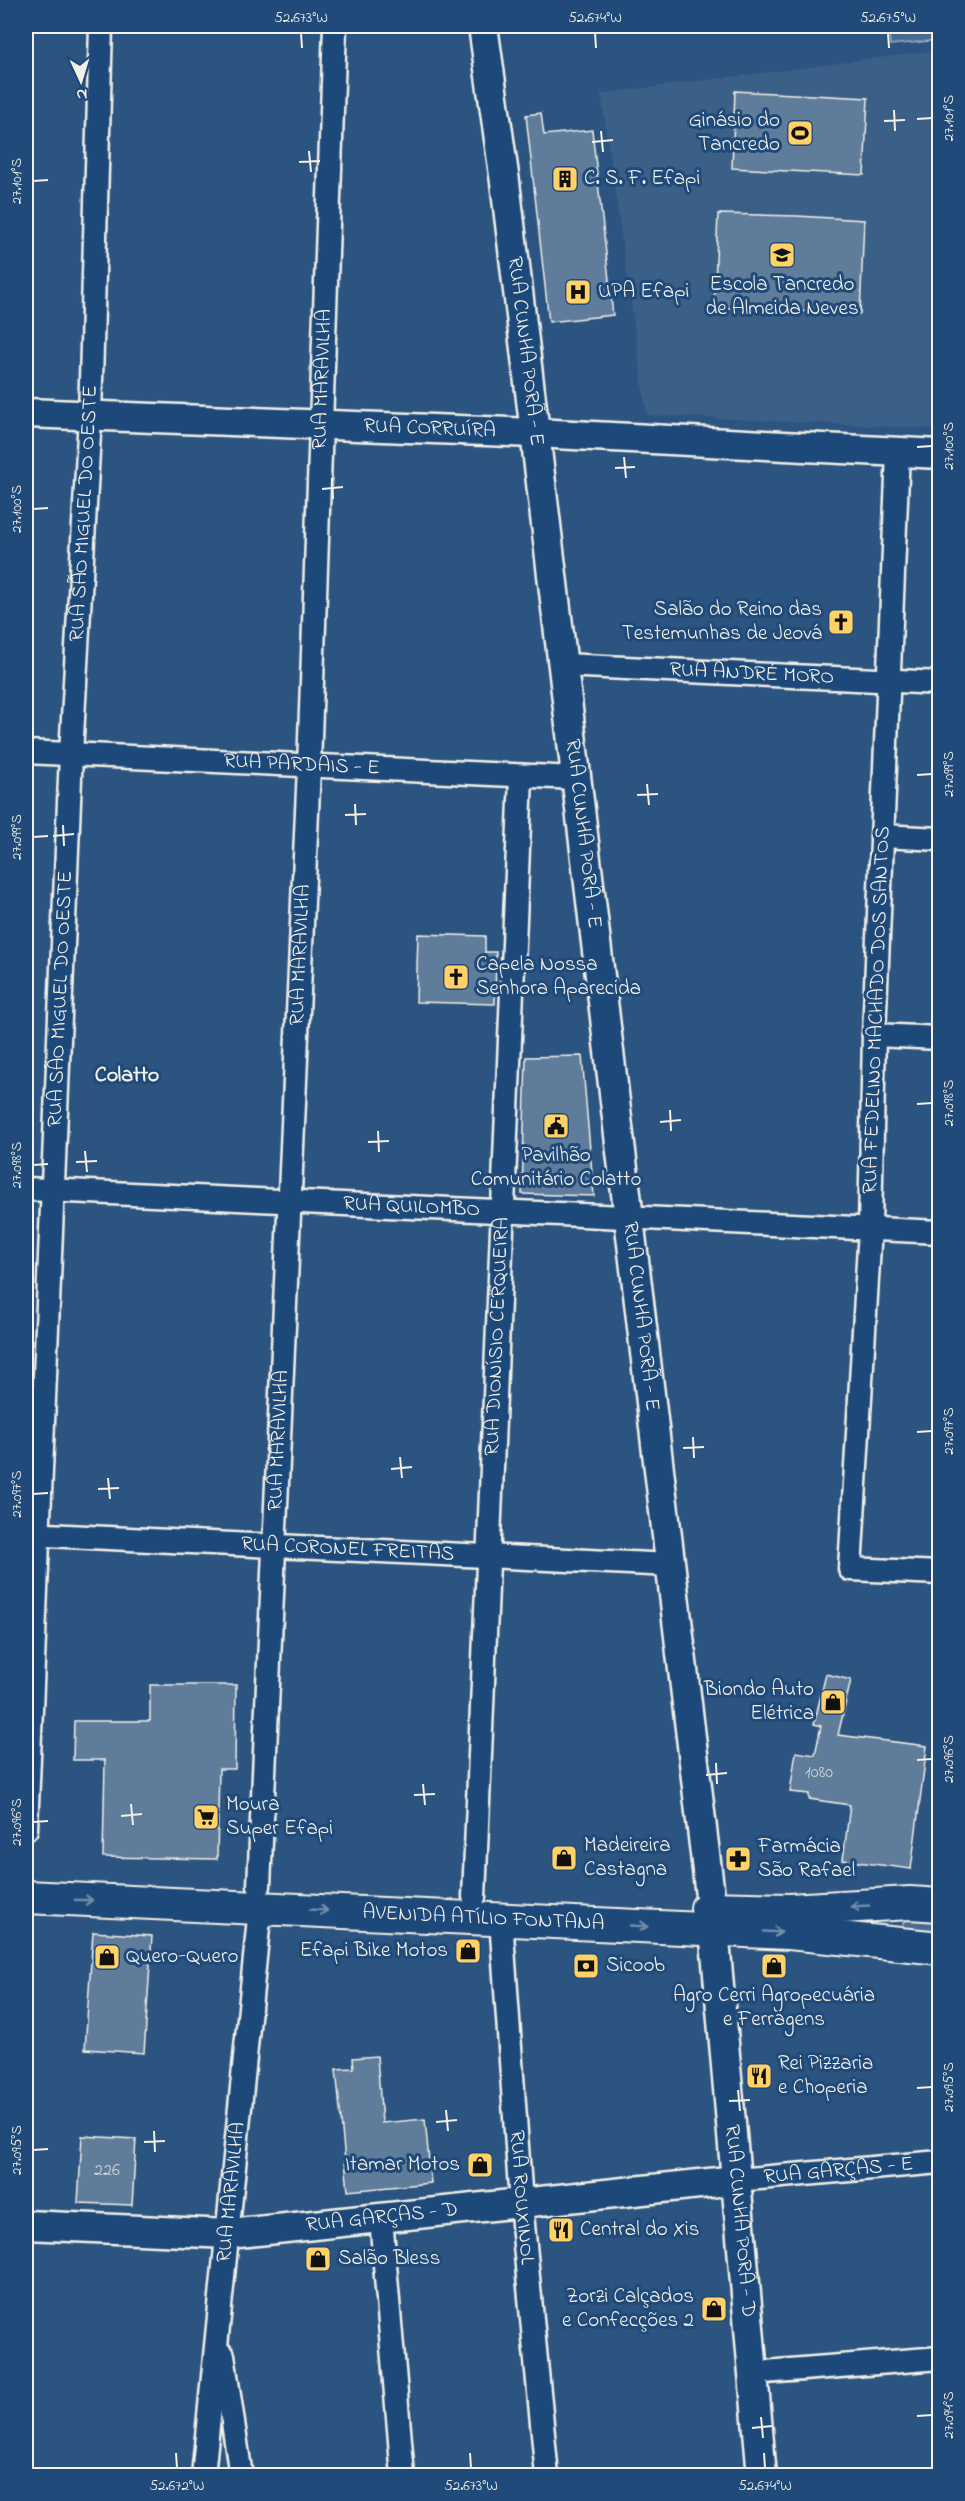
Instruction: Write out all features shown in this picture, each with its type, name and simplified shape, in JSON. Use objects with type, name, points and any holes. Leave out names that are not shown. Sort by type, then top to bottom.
[{"type":"main road","name":"AVENIDA ATÍLIO FONTANA","points":[[26,1876],[501,1919],[713,1918],[789,1910],[925,1904]]},
{"type":"main road","name":"AVENIDA ATÍLIO FONTANA","points":[[26,1898],[474,1897],[713,1918],[789,1933],[939,1948]]},
{"type":"main road","points":[[904,1945],[898,1935],[897,1923],[901,1911],[925,1904]]},
{"type":"street","name":"RUA SÃO MIGUEL DO OESTE","points":[[26,1829],[32,1534],[53,1190],[71,753],[90,417],[101,26]]},
{"type":"street","name":"RUA MARAVILHA","points":[[203,2475],[229,2234],[260,1897],[273,1546],[309,767],[335,26]]},
{"type":"street","name":"RUA CUNHA PORÃ - E","points":[[483,26],[505,182],[713,1918]]},
{"type":"street","name":"RUA CORRUÍRA","points":[[26,413],[535,433],[939,454]]},
{"type":"street","name":"RUA FEDELINO MACHADO DOS SANTOS","points":[[898,452],[874,1035],[870,1228],[850,1569],[939,1573]]},
{"type":"street","name":"RUA ANDRÉ MORO","points":[[563,665],[939,683]]},
{"type":"street","name":"RUA PARDAIS - E","points":[[26,752],[576,778]]},
{"type":"street","name":"RUA DIONÍSIO CERQUEIRA","points":[[474,1897],[521,777]]},
{"type":"street","points":[[882,836],[939,839]]},
{"type":"street","points":[[874,1035],[939,1038]]},
{"type":"street","name":"RUA QUILOMBO","points":[[26,1188],[939,1232]]},
{"type":"street","name":"RUA CORONEL FREITAS","points":[[32,1534],[671,1566]]},
{"type":"street","name":"RUA CUNHA PORÃ - D","points":[[713,1918],[762,2475]]},
{"type":"street","name":"RUA ROUXINOL","points":[[501,1919],[521,2203],[547,2475]]},
{"type":"street","name":"RUA GARÇAS - E","points":[[736,2180],[939,2162]]},
{"type":"street","name":"RUA GARÇAS - D","points":[[26,2224],[229,2234],[736,2180]]},
{"type":"street","points":[[381,2218],[403,2475]]},
{"type":"street","points":[[218,2322],[242,2475]]},
{"type":"street","points":[[753,2373],[939,2358]]},
{"type":"shaded area","points":[[888,26],[939,26],[939,40],[890,45]]},
{"type":"shaded area","name":"Escola Tancredo de Almeida Neves","points":[[939,50],[939,429],[647,415],[601,94]]},
{"type":"shaded area","points":[[909,1916],[939,1918],[939,1940],[903,1932],[903,1923]]},
{"type":"building","name":"Ginásio do Tancredo","points":[[735,91],[868,98],[864,175],[732,168]]},
{"type":"building","points":[[541,113],[544,135],[592,130],[613,315],[549,322],[526,115]]},
{"type":"building","points":[[718,214],[864,220],[860,314],[714,307]]},
{"type":"building","name":"Capela Nossa Senhora Aparecida","points":[[418,934],[485,936],[485,952],[496,952],[495,1004],[416,1002]]},
{"type":"building","name":"Pavilhão Comunitário Colatto","points":[[582,1056],[594,1196],[522,1194],[526,1057]]},
{"type":"building","points":[[826,1674],[851,1680],[838,1735],[927,1746],[911,1869],[843,1860],[850,1805],[809,1799],[809,1794],[790,1792],[796,1752],[815,1755],[821,1726],[814,1724]]},
{"type":"building","points":[[150,1685],[236,1685],[235,1769],[219,1769],[217,1859],[103,1857],[105,1760],[73,1760],[74,1721],[150,1721]]},
{"type":"building","points":[[93,1932],[152,1936],[144,2053],[85,2049]]},
{"type":"building","points":[[377,2056],[382,2123],[425,2119],[431,2183],[348,2191],[336,2069],[354,2068],[353,2058]]},
{"type":"building","points":[[82,2136],[136,2139],[132,2205],[78,2203]]},
{"type":"place","name":"Ginásio do Tancredo","points":[[800,133]]},
{"type":"place","name":"C. S. F. Efapi","points":[[565,179]]},
{"type":"place","name":"Escola Tancredo de Almeida Neves","points":[[782,255]]},
{"type":"place","name":"UPA Efapi","points":[[578,292]]},
{"type":"place","name":"Salão do Reino das Testemunhas de Jeová","points":[[841,622]]},
{"type":"place","name":"Capela Nossa Senhora Aparecida","points":[[456,977]]},
{"type":"place","name":"Pavilhão Comunitário Colatto","points":[[556,1126]]},
{"type":"place","name":"Biondo Auto Elétrica","points":[[833,1702]]},
{"type":"place","name":"Moura Super Efapi","points":[[206,1817]]},
{"type":"place","name":"Madeireira Castagna","points":[[564,1858]]},
{"type":"place","name":"Farmácia São Rafael","points":[[738,1859]]},
{"type":"place","name":"Efapi Bike Motos","points":[[468,1951]]},
{"type":"place","name":"Quero-Quero","points":[[107,1957]]},
{"type":"place","name":"Sicoob","points":[[586,1966]]},
{"type":"place","name":"Agro Cerri Agropecuária e Ferragens","points":[[774,1966]]},
{"type":"place","name":"Rei Pizzaria e Choperia","points":[[759,2076]]},
{"type":"place","name":"Itamar Motos","points":[[480,2165]]},
{"type":"place","name":"Central do Xis","points":[[561,2230]]},
{"type":"place","name":"Salão Bless","points":[[318,2259]]},
{"type":"place","name":"Zorzi Calçados e Confecções 2","points":[[714,2309]]},
{"type":"district","name":"Colatto","points":[[127,1076]]}]
